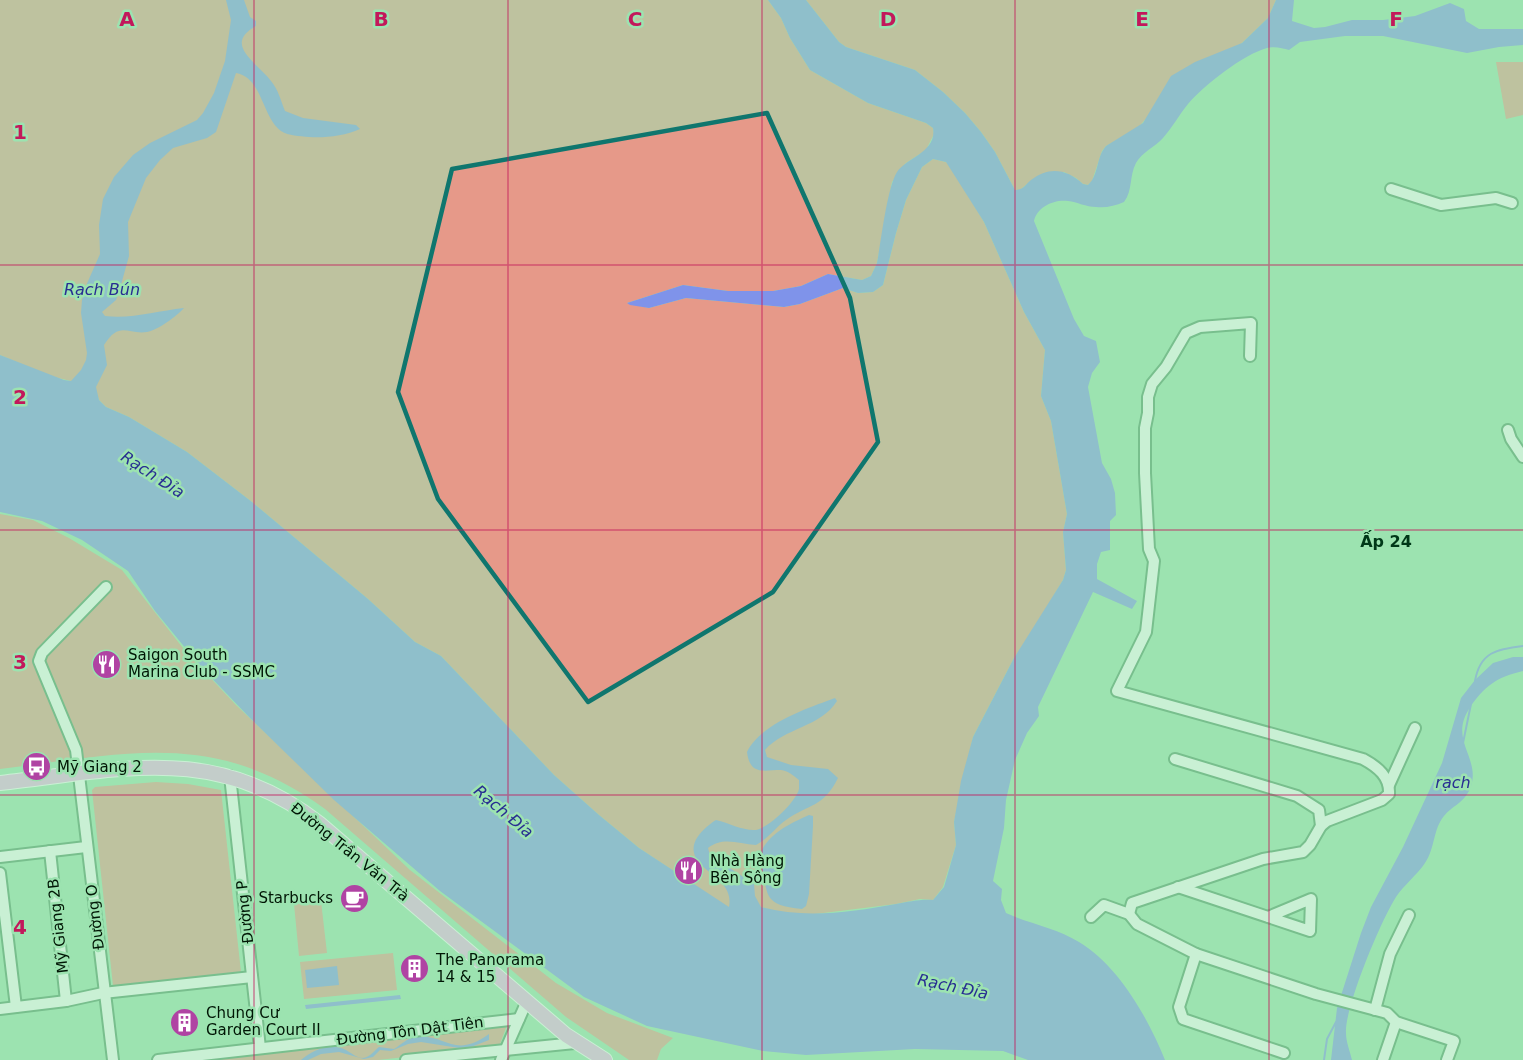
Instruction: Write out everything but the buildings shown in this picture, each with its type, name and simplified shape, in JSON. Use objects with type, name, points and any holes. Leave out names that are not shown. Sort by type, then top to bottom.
[{"type":"main road","name":"Đường Trần Văn Trà","points":[[0,783],[161,766],[192,768],[230,776],[276,795],[309,815],[575,1042],[605,1060]]},
{"type":"street","points":[[1391,189],[1441,205],[1490,198],[1512,203]]},
{"type":"street","points":[[1129,914],[1132,903],[1263,859],[1303,852],[1327,821],[1382,800],[1389,794],[1386,776],[1363,759],[1117,691],[1146,632],[1154,561],[1149,549],[1145,473],[1145,428],[1148,397],[1152,384],[1166,367],[1186,333],[1200,327],[1251,323],[1250,356]]},
{"type":"street","points":[[1508,430],[1523,457]]},
{"type":"street","name":"Đường O","points":[[106,587],[42,653],[39,659],[76,750],[103,993],[113,1060]]},
{"type":"street","points":[[1389,785],[1415,728]]},
{"type":"street","points":[[1174,759],[1297,796],[1319,810],[1321,826]]},
{"type":"street","name":"Đường P","points":[[230,776],[260,1048]]},
{"type":"street","points":[[0,857],[86,847]]},
{"type":"street","name":"Mỹ Giang 2B","points":[[50,851],[66,1001]]},
{"type":"street","points":[[0,873],[16,1007]]},
{"type":"street","points":[[1178,887],[1268,916]]},
{"type":"street","points":[[1091,917],[1104,905],[1129,914],[1137,924],[1196,954],[1316,994],[1387,1013],[1396,1022],[1454,1041],[1448,1060]]},
{"type":"street","points":[[1375,1010],[1390,954],[1409,915]]},
{"type":"street","points":[[1196,954],[1179,1007],[1183,1019],[1284,1053]]},
{"type":"street","points":[[0,1009],[66,1001],[103,993],[252,977]]},
{"type":"street","points":[[501,1060],[527,1001]]},
{"type":"street","name":"Đường Tôn Dật Tiên","points":[[158,1060],[519,1018]]},
{"type":"street","points":[[1383,1060],[1396,1022]]},
{"type":"street","name":"Đường Tôn Dật Tiên","points":[[406,1060],[575,1042]]},
{"type":"highlighted area","points":[[767,113],[850,298],[878,442],[773,592],[588,702],[438,499],[398,392],[452,169]]},
{"type":"shaded area","points":[[0,0],[768,0],[781,18],[790,38],[810,70],[868,103],[926,123],[933,128],[934,134],[926,150],[906,163],[892,182],[877,263],[871,276],[862,280],[828,274],[801,286],[773,291],[728,291],[683,285],[627,303],[649,308],[686,298],[784,307],[800,304],[843,288],[858,293],[873,292],[883,285],[906,200],[922,167],[933,159],[946,162],[953,170],[984,222],[1024,312],[1045,350],[1041,396],[1051,421],[1067,514],[1063,532],[1066,570],[1063,580],[1014,658],[973,737],[954,822],[956,845],[943,887],[933,900],[920,899],[807,915],[779,912],[761,907],[729,908],[639,848],[599,815],[554,775],[441,656],[415,642],[368,599],[252,502],[187,452],[129,417],[106,407],[97,394],[71,381],[50,376],[0,355]]},
{"type":"shaded area","points":[[806,0],[1276,0],[1268,18],[1242,43],[1150,114],[1137,129],[1106,146],[1102,151],[1092,181],[1088,185],[1064,172],[1033,179],[1020,190],[1015,190],[995,152],[981,132],[943,92],[915,70],[846,47],[839,42]]},
{"type":"shaded area","points":[[1496,62],[1523,62],[1523,115],[1506,119]]},
{"type":"shaded area","points":[[0,514],[33,520],[69,538],[122,570],[186,652],[236,705],[410,870],[556,983],[607,1013],[673,1038],[661,1049],[657,1060],[629,1060],[566,1017],[325,809],[284,783],[245,766],[207,757],[168,753],[129,754],[0,769]]},
{"type":"shaded area","points":[[156,782],[188,784],[221,790],[241,972],[113,986],[92,790],[95,787]]},
{"type":"shaded area","points":[[321,901],[327,953],[299,956],[294,904]]},
{"type":"shaded area","points":[[393,953],[397,990],[304,999],[300,962]]},
{"type":"shaded area","points":[[507,1025],[500,1044],[496,1047],[378,1060],[188,1060]]},
{"type":"water","points":[[226,0],[244,0],[250,17],[256,21],[256,26],[246,33],[242,40],[242,47],[273,84],[285,111],[303,118],[356,125],[360,129],[341,135],[322,137],[284,133],[270,117],[257,89],[245,76],[236,73],[216,132],[207,138],[173,148],[146,178],[128,222],[129,256],[119,292],[116,300],[102,312],[105,316],[125,316],[184,308],[151,331],[124,330],[110,337],[104,345],[107,365],[96,387],[99,400],[106,407],[129,417],[187,452],[252,502],[368,599],[415,642],[441,656],[554,775],[599,815],[639,848],[729,907],[729,898],[723,885],[696,858],[695,841],[702,831],[716,820],[749,830],[760,829],[787,808],[797,794],[799,780],[781,770],[764,771],[755,768],[751,765],[747,752],[753,742],[773,725],[835,698],[837,701],[822,717],[782,737],[765,750],[767,757],[791,765],[828,769],[838,778],[827,795],[786,820],[756,845],[719,842],[708,848],[710,855],[754,884],[755,896],[761,907],[794,913],[846,912],[933,900],[944,887],[956,845],[954,822],[961,781],[973,737],[1014,658],[1063,580],[1066,570],[1063,532],[1067,514],[1051,421],[1041,396],[1045,350],[1024,312],[984,222],[946,162],[933,159],[922,167],[906,200],[883,285],[873,292],[858,293],[843,288],[800,304],[784,307],[686,298],[649,308],[627,303],[683,285],[728,291],[773,291],[801,286],[828,274],[862,280],[871,276],[877,263],[893,180],[902,167],[931,143],[933,128],[926,123],[868,103],[810,70],[790,38],[781,18],[768,0],[806,0],[839,42],[846,47],[915,70],[943,92],[981,132],[995,152],[1015,190],[1051,171],[1064,172],[1088,185],[1092,181],[1106,146],[1143,123],[1171,76],[1195,62],[1242,43],[1268,18],[1276,0],[1294,0],[1292,21],[1314,28],[1352,20],[1383,20],[1415,16],[1450,3],[1464,9],[1466,21],[1479,29],[1523,29],[1523,45],[1467,53],[1383,36],[1345,36],[1300,42],[1289,50],[1273,47],[1258,51],[1203,88],[1163,138],[1139,159],[1124,202],[1100,207],[1057,201],[1042,208],[1034,221],[1074,319],[1084,336],[1096,341],[1100,362],[1092,373],[1088,387],[1102,463],[1111,479],[1115,493],[1116,515],[1110,521],[1110,550],[1101,552],[1097,564],[1097,579],[1137,601],[1132,609],[1093,592],[1038,707],[1039,716],[1027,733],[1015,760],[993,881],[1002,889],[1001,900],[1006,913],[1071,937],[1107,965],[1131,994],[1165,1060],[1028,1060],[1003,1051],[915,1049],[806,1055],[763,1051],[647,1026],[584,997],[440,891],[334,800],[200,666],[155,611],[128,571],[82,540],[42,521],[0,512],[0,355],[64,380],[71,381],[81,370],[87,353],[81,313],[82,300],[100,254],[99,225],[103,199],[114,177],[133,155],[150,143],[197,120],[203,113],[214,93],[225,61],[231,20]]},
{"type":"water","name":"rạch","points":[[1513,657],[1523,657],[1523,671],[1506,676],[1486,688],[1469,709],[1464,721],[1462,731],[1472,770],[1469,791],[1440,821],[1431,852],[1422,867],[1389,908],[1357,985],[1347,1021],[1346,1036],[1352,1060],[1331,1060],[1337,1008],[1361,933],[1371,907],[1403,847],[1442,763],[1461,698],[1475,680],[1493,663]]},
{"type":"water","points":[[809,815],[813,816],[813,826],[809,894],[806,906],[802,909],[788,907],[772,900],[768,895],[759,858],[772,837],[786,826]]},
{"type":"water","points":[[337,966],[339,985],[307,988],[305,970]]},
{"type":"water","points":[[400,995],[401,999],[306,1009],[305,1005]]},
{"type":"water","points":[[489,1034],[489,1040],[471,1047],[459,1048],[421,1042],[408,1044],[391,1051],[380,1050],[373,1057],[364,1059],[339,1052],[301,1060],[316,1050],[328,1047],[340,1048],[363,1058],[379,1047],[394,1049],[415,1037],[435,1038],[450,1044],[467,1045]]},
{"type":"waterway","points":[[1475,681],[1481,664],[1491,654],[1523,646]]},
{"type":"waterway","points":[[1463,743],[1471,704]]},
{"type":"waterway","points":[[1324,1060],[1327,1039],[1336,1022]]},
{"type":"place","name":"Saigon South Marina Club - SSMC","points":[[107,664]]},
{"type":"place","name":"Mỹ Giang 2","points":[[36,767]]},
{"type":"place","name":"Nhà Hàng Bên Sông","points":[[689,870]]},
{"type":"place","name":"Starbucks","points":[[354,898]]},
{"type":"place","name":"The Panorama 14 & 15","points":[[415,969]]},
{"type":"place","name":"Chung Cư Garden Court II","points":[[185,1022]]},
{"type":"district","name":"Ấp 24","points":[[1386,541]]},
{"type":"water label","name":"Rạch Bún","points":[[102,289]]},
{"type":"water label","name":"Rạch Đỉa","points":[[153,474]]},
{"type":"water label","name":"Rạch Đỉa","points":[[504,811]]},
{"type":"water label","name":"Rạch Đỉa","points":[[953,986]]}]
